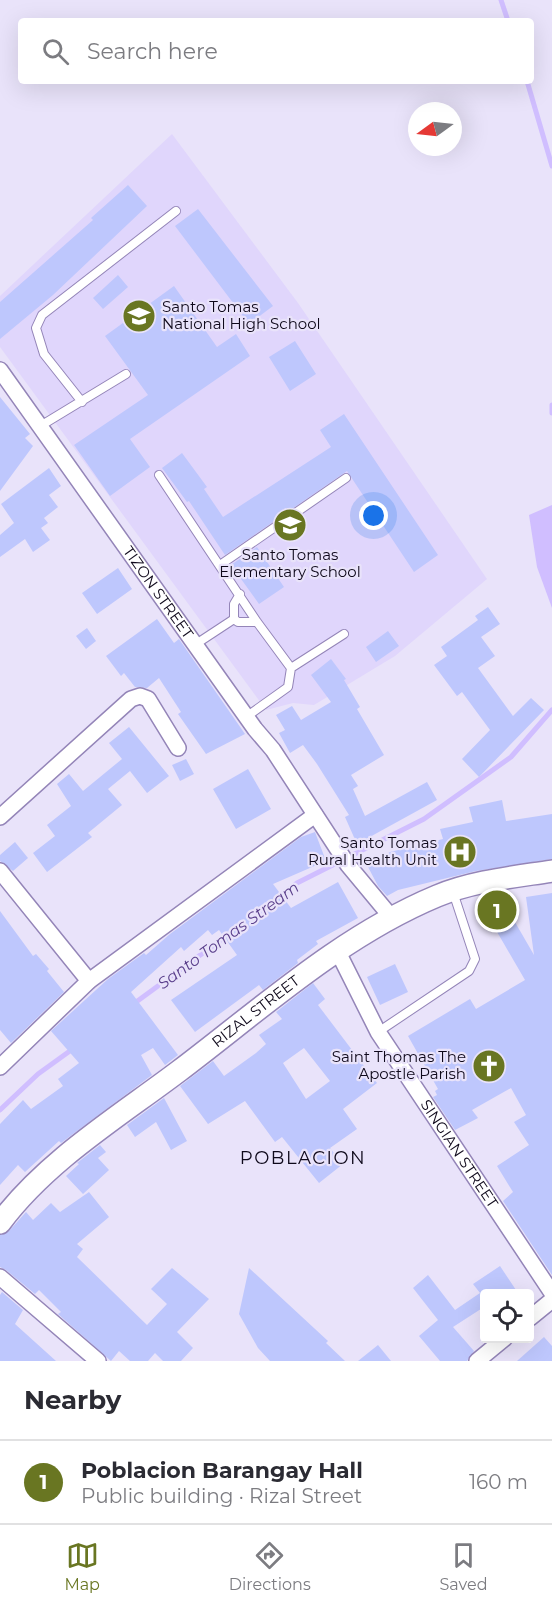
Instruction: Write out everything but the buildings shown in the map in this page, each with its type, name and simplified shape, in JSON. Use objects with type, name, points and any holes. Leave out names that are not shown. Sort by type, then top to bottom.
[{"type":"street","name":"TIZON STREET","points":[[0,370],[42,425],[246,717],[273,750],[348,865],[392,918]]},
{"type":"street","points":[[0,817],[131,699],[140,696],[148,699],[178,748]]},
{"type":"street","points":[[0,1067],[89,981],[315,814]]},
{"type":"street","points":[[0,871],[89,981]]},
{"type":"street","name":"RIZAL STREET","points":[[0,1223],[15,1203],[79,1147],[337,950],[392,918],[453,891],[475,883],[552,871]]},
{"type":"street","name":"SINGIAN STREET","points":[[337,950],[378,1032],[552,1293]]},
{"type":"street","points":[[0,1277],[98,1361]]},
{"type":"street","points":[[534,1315],[552,1300]]},
{"type":"street","points":[[477,1361],[499,1343]]},
{"type":"lane","points":[[82,402],[44,354],[36,328],[42,315],[176,211]]},
{"type":"lane","points":[[42,425],[126,374]]},
{"type":"lane","points":[[159,475],[257,622],[291,668],[288,687],[246,717]]},
{"type":"lane","points":[[220,565],[346,478]]},
{"type":"lane","points":[[234,619],[234,604],[240,594]]},
{"type":"lane","points":[[196,644],[234,619]]},
{"type":"lane","points":[[234,619],[238,622],[257,622]]},
{"type":"lane","points":[[291,668],[344,634]]},
{"type":"lane","points":[[378,1032],[469,971],[475,959],[453,891]]},
{"type":"shaded area","name":"Santo Tomas Elementary School","points":[[172,134],[298,303],[487,579],[395,656],[314,705],[293,703],[266,710],[0,347],[0,296]]},
{"type":"shaded area","points":[[552,505],[552,608],[537,567],[529,515]]},
{"type":"waterway","points":[[501,0],[507,18]]},
{"type":"waterway","points":[[528,84],[552,166]]},
{"type":"waterway","points":[[552,405],[552,413]]},
{"type":"waterway","name":"Santo Tomas Stream","points":[[277,898],[297,883],[424,819],[511,757],[552,710]]},
{"type":"waterway","name":"Santo Tomas Stream","points":[[132,1005],[229,934]]},
{"type":"waterway","name":"Santo Tomas Stream","points":[[0,1110],[38,1074],[74,1048]]},
{"type":"place","name":"Santo Tomas National High School","points":[[139,316]]},
{"type":"place","name":"Santo Tomas Elementary School","points":[[290,525]]},
{"type":"place","name":"Santo Tomas Rural Health Unit","points":[[460,852]]},
{"type":"place","name":"Poblacion Barangay Hall","points":[[497,910]]},
{"type":"place","name":"Saint Thomas The Apostle Parish","points":[[489,1066]]},
{"type":"district","name":"POBLACION","points":[[303,1158]]}]
